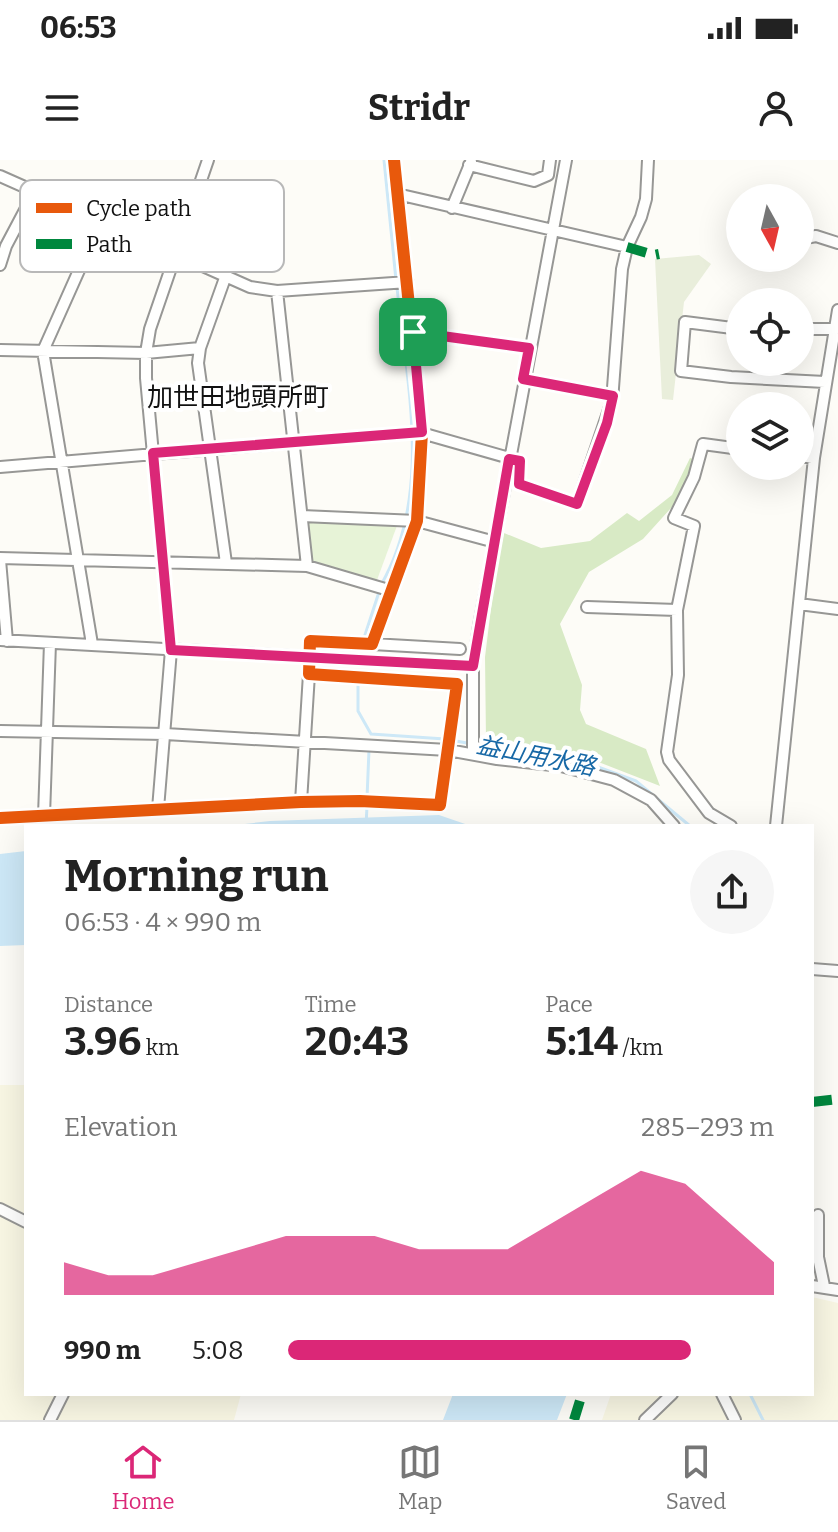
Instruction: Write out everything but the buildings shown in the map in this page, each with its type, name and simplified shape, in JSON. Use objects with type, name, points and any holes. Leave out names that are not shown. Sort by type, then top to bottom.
[{"type":"street","points":[[201,180],[208,160]]},
{"type":"street","points":[[372,644],[384,589],[415,520],[420,432],[413,332],[394,160]]},
{"type":"street","points":[[472,746],[473,666],[523,379],[566,160]]},
{"type":"street","points":[[0,467],[420,432],[520,461],[519,484],[577,504],[607,423],[613,396],[622,269],[627,247],[646,199],[648,160]]},
{"type":"street","points":[[452,208],[470,163],[534,181],[548,175],[550,162]]},
{"type":"street","points":[[0,176],[20,186]]},
{"type":"street","points":[[397,194],[627,247]]},
{"type":"street","points":[[0,265],[20,220]]},
{"type":"street","points":[[814,236],[838,243]]},
{"type":"street","points":[[78,272],[43,351],[92,644]]},
{"type":"street","points":[[158,809],[171,650],[146,353],[150,329],[170,272]]},
{"type":"street","points":[[212,272],[250,287],[277,291],[408,282]]},
{"type":"street","points":[[225,278],[200,348],[198,363],[226,563]]},
{"type":"street","points":[[277,291],[307,566]]},
{"type":"street","points":[[814,458],[838,310]]},
{"type":"street","points":[[726,327],[685,322],[681,371],[825,382]]},
{"type":"street","points":[[814,329],[835,329]]},
{"type":"street","points":[[413,332],[529,348]]},
{"type":"street","points":[[0,350],[146,353],[200,348]]},
{"type":"street","points":[[523,379],[613,396]]},
{"type":"street","points":[[726,447],[703,444],[690,487],[674,518],[694,526],[677,610],[678,675],[667,743],[669,760],[709,813],[728,824]]},
{"type":"street","points":[[776,824],[812,480]]},
{"type":"street","points":[[302,516],[415,520],[495,542]]},
{"type":"street","points":[[384,589],[307,566],[0,559],[3,641],[473,666]]},
{"type":"street","points":[[799,604],[838,609]]},
{"type":"street","points":[[587,607],[677,610]]},
{"type":"street","points":[[301,802],[310,641],[460,649]]},
{"type":"street","points":[[44,816],[50,643]]},
{"type":"street","points":[[0,818],[301,802],[440,805],[457,684],[309,674]]},
{"type":"street","points":[[0,731],[165,734],[362,745],[448,743],[472,746],[497,759],[561,766],[614,780],[651,800],[672,824]]},
{"type":"street","points":[[814,969],[838,971]]},
{"type":"street","points":[[0,1209],[24,1221]]},
{"type":"street","points":[[818,1215],[818,1257],[824,1286]]},
{"type":"street","points":[[814,1286],[838,1290]]},
{"type":"street","points":[[50,1420],[62,1396]]},
{"type":"street","points":[[645,1420],[670,1396]]},
{"type":"street","points":[[723,1396],[735,1420]]},
{"type":"shaded area","points":[[0,1085],[24,1085],[24,1396],[240,1396],[234,1420],[0,1420]]},
{"type":"shaded area","points":[[814,1297],[838,1303],[838,1420],[602,1420],[610,1396],[814,1396]]},
{"type":"green space","points":[[699,255],[711,264],[684,302],[673,400],[662,399],[655,259]]},
{"type":"green space","points":[[690,458],[696,460],[681,497],[643,539],[589,572],[560,624],[582,685],[580,710],[586,724],[646,749],[660,786],[601,763],[486,740],[485,657],[504,533],[541,548],[590,541],[627,513],[639,521],[672,495]]},
{"type":"green space","points":[[309,519],[398,523],[377,580],[312,563]]},
{"type":"water","points":[[439,815],[465,824],[244,824]]},
{"type":"water","points":[[24,851],[24,945],[0,946],[0,854]]},
{"type":"water","points":[[452,1396],[566,1396],[557,1420],[443,1420]]},
{"type":"waterway","name":"益山用水路","points":[[384,160],[396,280]]},
{"type":"waterway","name":"益山用水路","points":[[381,585],[397,550],[407,514],[412,477],[410,401],[397,287]]},
{"type":"waterway","name":"益山用水路","points":[[364,638],[379,592]]},
{"type":"waterway","name":"益山用水路","points":[[358,683],[358,711],[371,734]]},
{"type":"waterway","name":"益山用水路","points":[[371,734],[445,739],[598,767],[636,781],[688,824]]},
{"type":"waterway","points":[[367,798],[369,750]]},
{"type":"waterway","points":[[366,824],[367,806]]},
{"type":"waterway","name":"益山用水路","points":[[751,1396],[763,1420]]},
{"type":"marked path","points":[[627,247],[659,254]]},
{"type":"marked path","points":[[814,1102],[838,1099]]},
{"type":"marked path","points":[[574,1420],[581,1396]]},
{"type":"cycle path","points":[[0,818],[301,802],[440,805],[457,684],[309,674],[310,641],[372,644],[417,521],[422,432],[394,160]]},
{"type":"district","name":"加世田地頭所町","points":[[238,397]]},
{"type":"route","points":[[413,332],[529,348],[523,379],[613,396],[607,423],[577,504],[519,484],[520,461],[509,459],[473,666],[171,650],[153,453],[422,432],[413,332]]}]
